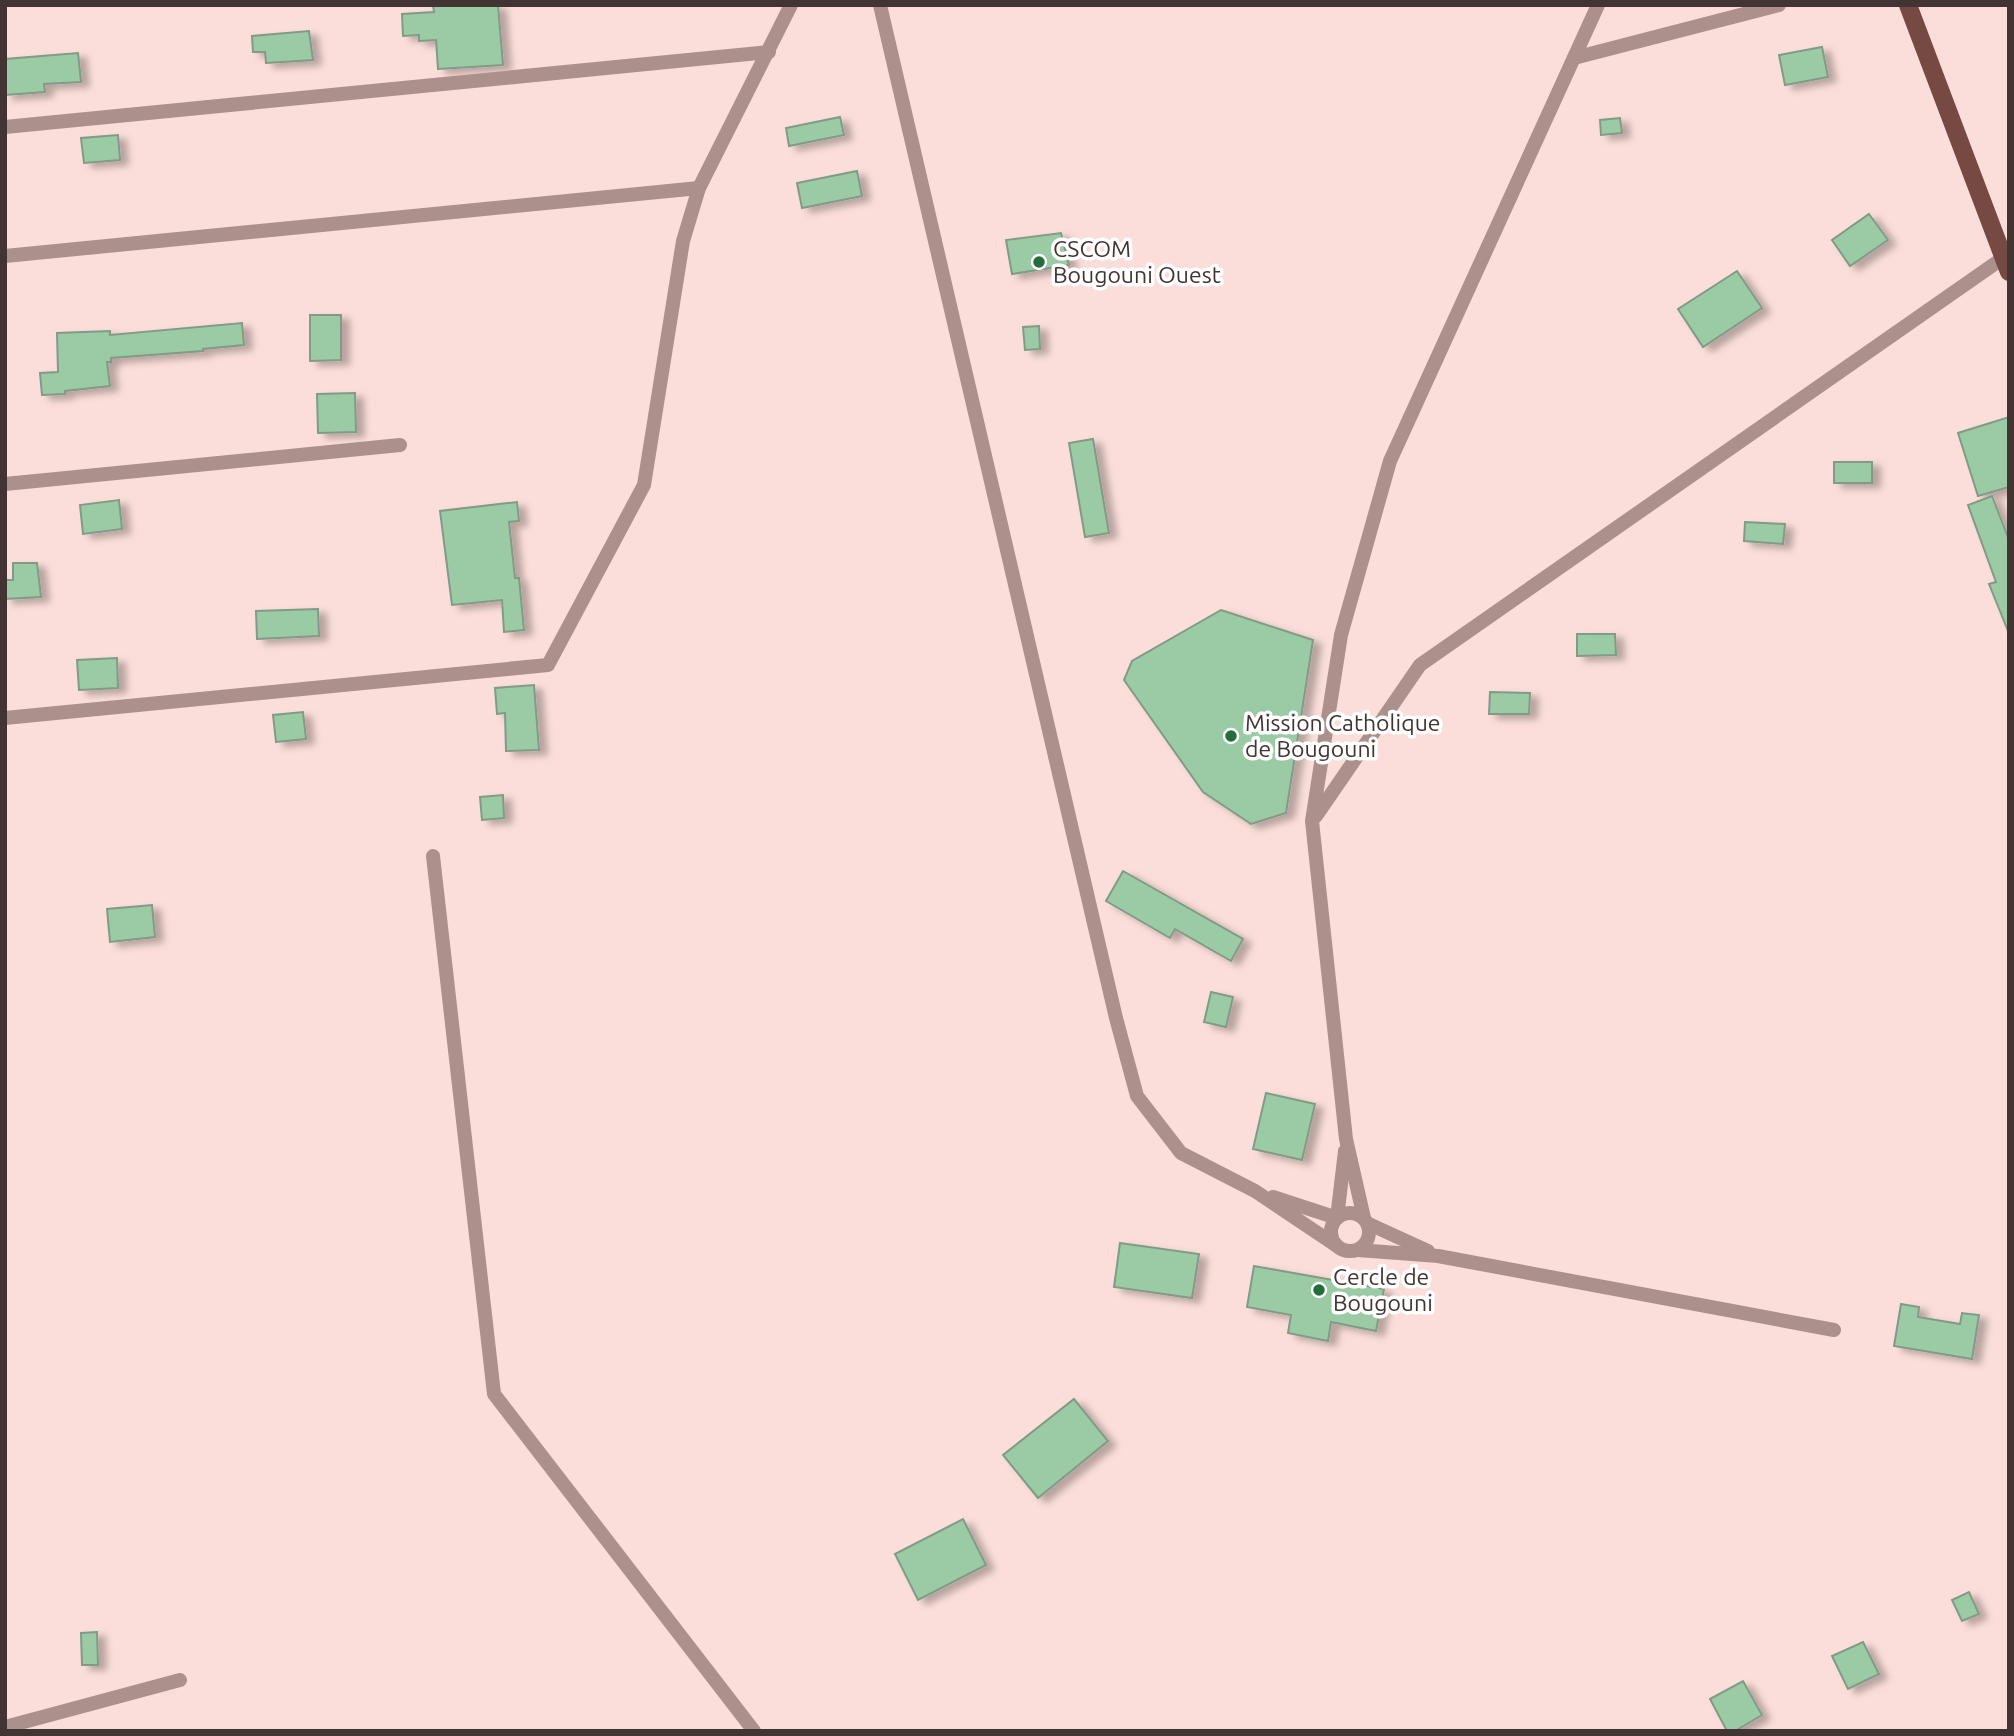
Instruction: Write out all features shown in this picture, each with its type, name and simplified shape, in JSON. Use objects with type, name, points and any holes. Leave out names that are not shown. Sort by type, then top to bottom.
[{"type":"main road","points":[[1908,5],[2006,265]]},
{"type":"street","points":[[5,718],[548,665],[643,485],[683,241],[699,188],[792,5]]},
{"type":"street","points":[[880,5],[1116,1018],[1138,1096],[1181,1153],[1255,1191],[1349,1251],[1438,1256],[1834,1330]]},
{"type":"street","points":[[1358,1250],[1368,1239],[1346,1139],[1312,821],[1341,635],[1390,461],[1598,5]]},
{"type":"street","points":[[1574,58],[1779,5]]},
{"type":"street","points":[[5,127],[769,52]]},
{"type":"street","points":[[5,256],[699,188]]},
{"type":"street","points":[[1312,821],[1420,665],[2006,265]]},
{"type":"street","points":[[5,484],[400,445]]},
{"type":"street","points":[[433,856],[494,1394],[754,1731]]},
{"type":"street","points":[[1337,1245],[1331,1232],[1337,1218],[1346,1139]]},
{"type":"street","points":[[1255,1191],[1337,1218],[1350,1212],[1438,1256]]},
{"type":"street","points":[[5,1727],[180,1680]]},
{"type":"building","points":[[433,5],[498,5],[503,65],[438,69],[436,40],[419,41],[419,35],[403,36],[402,14],[434,12]]},
{"type":"building","points":[[309,31],[313,60],[266,63],[265,52],[253,52],[252,36]]},
{"type":"building","points":[[1822,47],[1828,77],[1785,85],[1779,55]]},
{"type":"building","points":[[78,53],[81,82],[44,84],[45,92],[5,95],[5,59]]},
{"type":"building","points":[[840,117],[844,135],[789,146],[786,128]]},
{"type":"building","points":[[1620,118],[1622,133],[1601,135],[1600,120]]},
{"type":"building","points":[[118,135],[120,160],[84,163],[81,138]]},
{"type":"building","points":[[857,171],[862,196],[802,208],[797,183]]},
{"type":"building","points":[[1869,214],[1888,240],[1850,266],[1832,240]]},
{"type":"building","points":[[1061,233],[1069,265],[1012,274],[1006,240]]},
{"type":"building","points":[[1737,271],[1762,308],[1703,347],[1678,309]]},
{"type":"building","points":[[310,315],[341,315],[341,360],[310,361]]},
{"type":"building","points":[[242,323],[244,345],[111,358],[111,362],[107,362],[110,386],[42,395],[40,373],[58,372],[57,333],[110,331],[110,335]]},
{"type":"building","points":[[1039,326],[1040,349],[1025,350],[1023,327]]},
{"type":"building","points":[[355,393],[356,432],[318,433],[317,394]]},
{"type":"building","points":[[2009,417],[2009,487],[1978,496],[1958,433]]},
{"type":"building","points":[[1093,439],[1109,533],[1085,537],[1069,443]]},
{"type":"building","points":[[1834,462],[1872,462],[1872,483],[1834,483]]},
{"type":"building","points":[[1992,496],[2009,540],[2008,631],[1989,584],[1996,582],[1968,505]]},
{"type":"building","points":[[119,500],[122,529],[83,534],[80,505]]},
{"type":"building","points":[[517,502],[519,521],[509,522],[515,578],[519,578],[524,630],[504,632],[502,600],[452,605],[440,511]]},
{"type":"building","points":[[1745,522],[1785,524],[1783,544],[1744,541]]},
{"type":"building","points":[[13,563],[37,563],[41,597],[5,599],[5,580],[13,580]]},
{"type":"building","points":[[318,609],[319,636],[257,639],[256,611]]},
{"type":"building","name":"Mission Catholique de Bougouni","points":[[1221,610],[1313,640],[1286,813],[1251,824],[1203,792],[1124,680],[1132,661]]},
{"type":"building","points":[[1577,634],[1615,634],[1616,655],[1577,656]]},
{"type":"building","points":[[117,658],[118,688],[79,690],[77,660]]},
{"type":"building","points":[[534,685],[539,750],[506,751],[505,713],[497,714],[495,688]]},
{"type":"building","points":[[1490,692],[1530,693],[1529,714],[1489,714]]},
{"type":"building","points":[[303,712],[306,739],[276,742],[273,715]]},
{"type":"building","points":[[503,795],[504,818],[482,820],[480,797]]},
{"type":"building","points":[[1123,871],[1243,939],[1231,961],[1175,929],[1170,938],[1106,901]]},
{"type":"building","points":[[152,905],[155,937],[110,942],[107,909]]},
{"type":"building","points":[[1211,992],[1233,997],[1226,1027],[1204,1022]]},
{"type":"building","points":[[1266,1093],[1315,1104],[1302,1160],[1253,1149]]},
{"type":"building","points":[[1120,1243],[1199,1254],[1192,1298],[1114,1287]]},
{"type":"building","points":[[1254,1266],[1384,1289],[1376,1331],[1331,1322],[1328,1341],[1288,1333],[1291,1315],[1247,1307]]},
{"type":"building","points":[[1901,1304],[1919,1307],[1918,1317],[1960,1324],[1962,1313],[1979,1315],[1972,1359],[1894,1346]]},
{"type":"building","points":[[1074,1399],[1108,1441],[1038,1498],[1003,1455]]},
{"type":"building","points":[[963,1519],[986,1565],[918,1600],[895,1554]]},
{"type":"building","points":[[1969,1592],[1979,1614],[1962,1621],[1952,1600]]},
{"type":"building","points":[[97,1632],[98,1665],[82,1665],[81,1633]]},
{"type":"building","points":[[1863,1642],[1879,1674],[1848,1689],[1832,1656]]},
{"type":"building","points":[[1743,1681],[1762,1715],[1735,1731],[1727,1731],[1710,1699]]},
{"type":"place","name":"CSCOM Bougouni Ouest","points":[[1039,262]]},
{"type":"place","name":"Mission Catholique de Bougouni","points":[[1231,736]]},
{"type":"place","name":"Cercle de Bougouni","points":[[1319,1290]]}]
